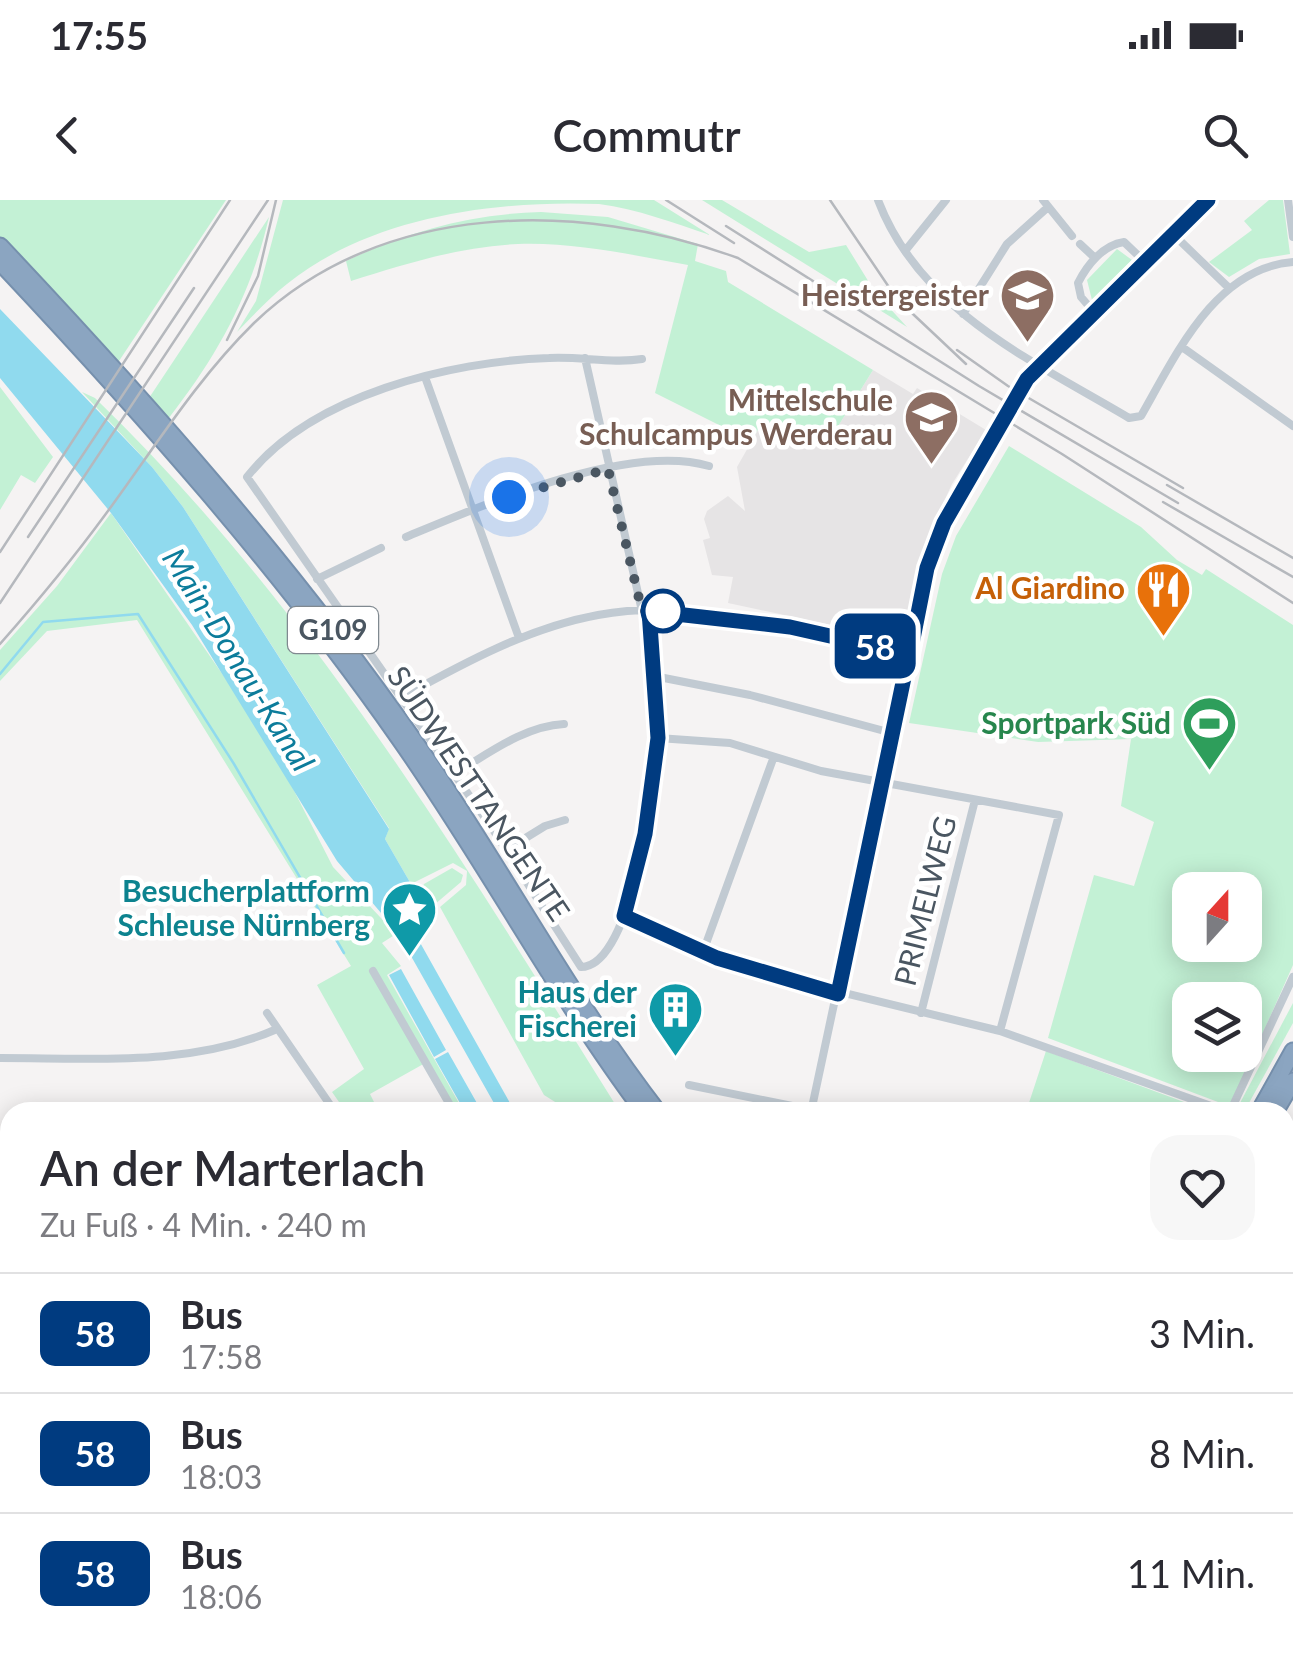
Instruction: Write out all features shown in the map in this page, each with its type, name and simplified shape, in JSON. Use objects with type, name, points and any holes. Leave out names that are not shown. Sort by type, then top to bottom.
[{"type":"highway","name":"SÜDWESTTANGENTE","points":[[0,246],[198,464],[333,630],[450,794],[648,1102]]},
{"type":"highway","name":"SÜDWESTTANGENTE","points":[[0,262],[192,472],[318,627],[437,793],[597,1046],[646,1102]]},
{"type":"highway","points":[[597,1046],[601,1062],[627,1102]]},
{"type":"highway","points":[[1275,1102],[1293,1051]]},
{"type":"street","points":[[878,200],[905,251],[930,286],[963,314],[1129,418],[1140,417],[1182,348],[1229,288],[1262,266],[1293,262]]},
{"type":"street","points":[[905,251],[946,200]]},
{"type":"street","points":[[1027,379],[1208,200]]},
{"type":"street","points":[[1288,200],[1293,237]]},
{"type":"street","points":[[963,314],[1007,244],[1045,204],[1072,236]]},
{"type":"street","points":[[1172,234],[1229,288]]},
{"type":"street","points":[[1093,311],[1081,298],[1078,283],[1095,258],[1113,244],[1124,242],[1144,260]]},
{"type":"street","points":[[1080,244],[1095,258]]},
{"type":"street","points":[[1182,348],[1293,426]]},
{"type":"street","points":[[585,358],[608,469],[645,611],[658,738],[645,834],[624,916],[609,947],[592,966],[585,967],[576,962],[506,850],[247,477],[302,430],[340,407],[424,377],[505,360],[585,358],[642,359]]},
{"type":"street","points":[[424,377],[519,638]]},
{"type":"street","points":[[814,1102],[892,733],[938,538],[955,499],[1001,422]]},
{"type":"street","points":[[406,537],[545,484],[608,469],[664,460],[709,466]]},
{"type":"street","points":[[317,578],[382,548]]},
{"type":"street","points":[[400,698],[519,638],[598,615],[645,611],[790,627],[910,654]]},
{"type":"street","points":[[654,676],[750,695],[892,733]]},
{"type":"street","points":[[454,774],[512,740],[546,725],[564,724]]},
{"type":"street","points":[[658,738],[730,743],[773,759],[1054,812],[1061,820],[1000,1031]]},
{"type":"street","points":[[704,952],[773,759]]},
{"type":"street","name":"PRIMELWEG","points":[[921,1013],[975,800]]},
{"type":"street","points":[[506,850],[545,826],[565,820]]},
{"type":"street","points":[[624,916],[704,952],[838,994],[1000,1031],[1201,1102]]},
{"type":"street","points":[[373,971],[448,1102]]},
{"type":"street","points":[[1234,1102],[1293,977]]},
{"type":"street","points":[[266,1012],[328,1102]]},
{"type":"street","points":[[0,1058],[162,1057],[206,1052],[277,1029]]},
{"type":"street","points":[[689,1084],[771,1102]]},
{"type":"shaded area","points":[[873,370],[913,394],[917,388],[986,430],[952,484],[930,532],[903,633],[897,639],[728,603],[733,577],[712,575],[703,540],[710,538],[704,519],[707,511],[728,496],[745,511],[737,467],[762,423],[805,440],[832,436]]},
{"type":"green space","points":[[0,200],[226,200],[117,364],[0,240]]},
{"type":"green space","points":[[283,200],[654,200],[710,235],[599,204],[518,205],[435,217],[395,228],[320,261],[280,289],[237,332],[256,301]]},
{"type":"green space","points":[[702,200],[722,200],[809,252],[846,245],[875,292],[907,327]]},
{"type":"green space","points":[[1269,200],[1283,200],[1290,254],[1259,259],[1229,277],[1209,262],[1252,230],[1244,221]]},
{"type":"green space","points":[[541,212],[608,217],[698,244],[695,261],[726,271],[728,282],[873,370],[832,436],[805,440],[762,423],[751,441],[655,393],[688,265],[582,247],[518,244],[455,252],[351,281],[346,261],[393,241],[465,220]]},
{"type":"green space","points":[[269,217],[253,273],[230,324],[168,419],[149,398]]},
{"type":"green space","points":[[1117,249],[1132,260],[1092,300],[1087,280]]},
{"type":"green space","points":[[0,387],[53,457],[35,483],[21,475],[0,510]]},
{"type":"green space","points":[[82,392],[95,398],[173,478],[314,649],[442,831],[614,1102],[555,1102],[544,1095],[440,907],[466,885],[467,871],[453,863],[411,884],[385,839],[389,828],[183,507],[152,467]]},
{"type":"green space","points":[[1009,446],[1141,527],[1177,560],[1202,575],[1206,569],[1293,625],[1293,965],[1262,1035],[1262,982],[1172,982],[1172,1072],[1246,1072],[1232,1102],[1218,1102],[1048,1038],[1094,875],[1134,886],[1154,822],[1121,806],[1131,739],[1038,742],[909,723],[942,574],[956,536]]},
{"type":"green space","points":[[111,513],[243,704],[286,775],[333,867],[396,934],[382,943],[401,966],[387,975],[458,1102],[450,1102],[427,1062],[370,1094],[374,1102],[339,1102],[332,1092],[364,1069],[317,985],[351,966],[137,620],[47,631],[0,681],[0,650],[57,586]]},
{"type":"green space","points":[[452,868],[463,875],[461,882],[434,905],[424,901],[420,892],[424,884]]},
{"type":"green space","points":[[1293,1003],[1293,1023],[1250,1102],[1241,1102],[1256,1072],[1262,1072],[1262,1061]]},
{"type":"green space","points":[[1046,1051],[1184,1102],[1029,1102]]},
{"type":"water","name":"Main-Donau-Kanal","points":[[0,309],[152,467],[183,507],[389,829],[385,839],[411,884],[400,891],[413,930],[509,1102],[493,1102],[398,933],[337,861],[192,625],[111,513],[0,378]]},
{"type":"water","points":[[401,969],[446,1050],[434,1057],[389,975]]},
{"type":"water","points":[[448,1052],[476,1102],[459,1102],[435,1059]]},
{"type":"waterway","points":[[0,674],[43,622],[138,614],[234,764],[344,953]]},
{"type":"tunnel","points":[[1001,422],[1027,379]]},
{"type":"railway","points":[[0,552],[230,200]]},
{"type":"railway","points":[[0,603],[268,200]]},
{"type":"railway","points":[[227,340],[258,276],[276,200]]},
{"type":"railway","points":[[666,200],[734,243]]},
{"type":"railway","points":[[830,200],[897,299],[966,364]]},
{"type":"railway","points":[[0,644],[80,548],[194,392],[254,323],[305,283],[361,253],[422,233],[485,223],[549,221],[614,226],[677,239],[738,258],[1062,454],[1293,603]]},
{"type":"railway","points":[[726,226],[979,386],[1178,503]]},
{"type":"railway","points":[[28,537],[194,288]]},
{"type":"railway","points":[[957,350],[1008,386],[1183,488]]},
{"type":"railway","points":[[1167,485],[1293,558]]},
{"type":"railway","points":[[1163,502],[1293,577]]},
{"type":"bus line","name":"58","points":[[906,668],[838,994],[717,958],[624,916],[645,834],[658,738],[649,611],[790,627],[910,654],[927,568],[944,523],[1027,379],[1208,200]]},
{"type":"place","name":"Heistergeister","points":[[1028,345]]},
{"type":"place","name":"Mittelschule Schulcampus Werderau","points":[[932,467]]},
{"type":"place","name":"Al Giardino","points":[[1164,638]]},
{"type":"place","name":"Sportpark Süd","points":[[1210,773]]},
{"type":"place","name":"Besucherplattform Schleuse Nürnberg","points":[[409,958]]},
{"type":"place","name":"Haus der Fischerei","points":[[676,1059]]},
{"type":"route","points":[[509,497],[608,469],[642,611],[663,611]]}]
